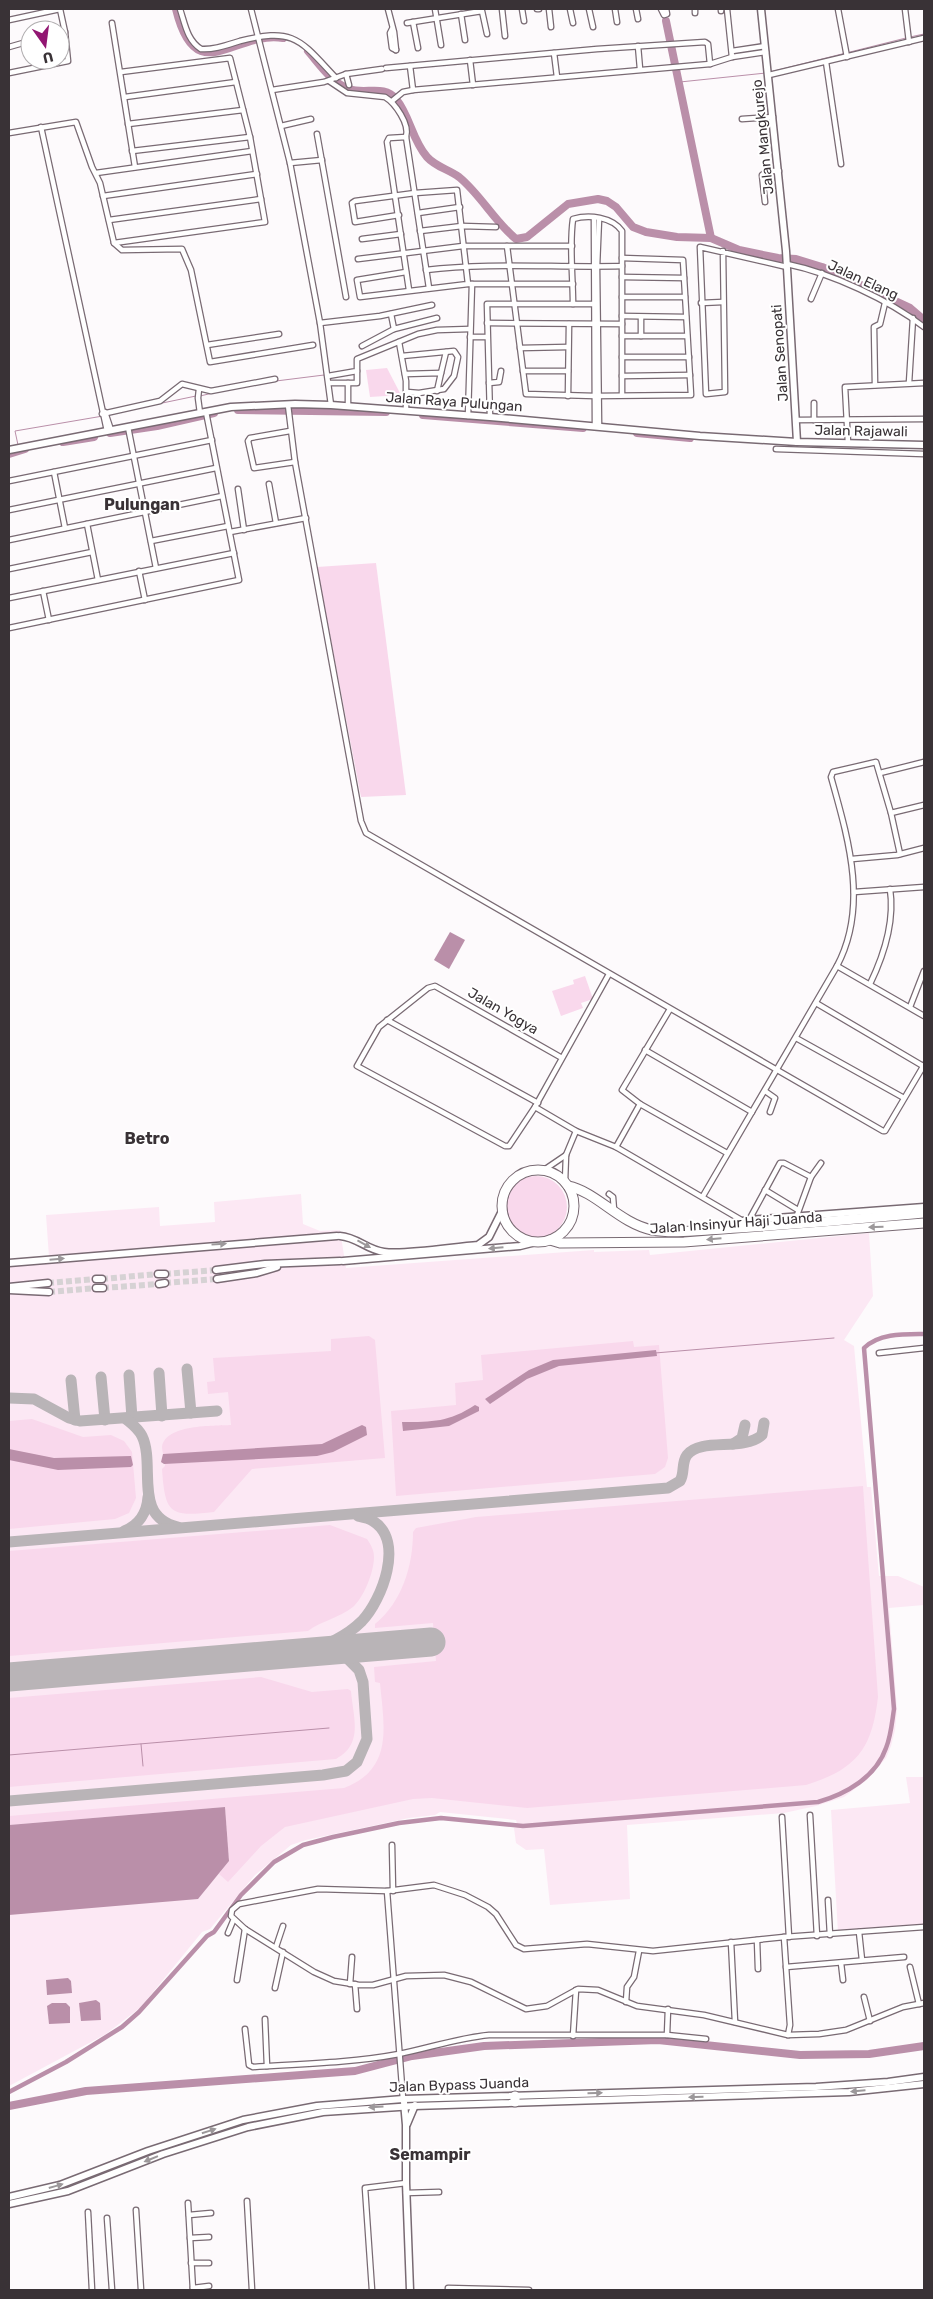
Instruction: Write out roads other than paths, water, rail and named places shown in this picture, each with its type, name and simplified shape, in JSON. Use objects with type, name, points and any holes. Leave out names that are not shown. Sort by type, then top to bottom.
[{"type":"highway","points":[[544,1170],[559,1176],[567,1184],[574,1201],[572,1217],[564,1231],[550,1240],[528,1241],[513,1233],[508,1227],[502,1212],[505,1189],[514,1178],[527,1171],[544,1170]]},
{"type":"highway","name":"Jalan Insinyur Haji Juanda","points":[[567,1184],[580,1190],[615,1214],[653,1230],[735,1228],[759,1231],[924,1223]]},
{"type":"highway","name":"Jalan Insinyur Haji Juanda","points":[[550,1240],[560,1243],[654,1243],[924,1213]]},
{"type":"street","points":[[9,20],[30,12],[60,9],[61,20]]},
{"type":"street","points":[[180,9],[192,41],[201,49],[219,47],[260,37],[282,35],[296,39],[306,45],[332,79],[347,93],[385,96],[392,101],[404,122],[429,288]]},
{"type":"street","points":[[251,9],[260,37],[290,163],[320,323],[329,383],[329,405]]},
{"type":"street","points":[[388,9],[392,29]]},
{"type":"street","points":[[435,9],[441,45]]},
{"type":"street","points":[[407,23],[489,9]]},
{"type":"street","points":[[506,9],[502,9],[506,36]]},
{"type":"street","points":[[522,9],[524,21]]},
{"type":"street","points":[[549,9],[551,27]]},
{"type":"street","points":[[570,9],[573,23]]},
{"type":"street","points":[[590,9],[593,26]]},
{"type":"street","points":[[615,9],[617,22]]},
{"type":"street","points":[[636,9],[638,19]]},
{"type":"street","points":[[661,9],[664,15],[667,12],[666,9]]},
{"type":"street","points":[[727,9],[732,54]]},
{"type":"street","name":"Jalan Mangkurejo","points":[[761,9],[779,170],[787,265]]},
{"type":"street","points":[[838,9],[846,54]]},
{"type":"street","points":[[906,9],[909,39]]},
{"type":"street","points":[[482,11],[487,34]]},
{"type":"street","points":[[461,14],[465,40]]},
{"type":"street","points":[[413,22],[418,48]]},
{"type":"street","points":[[112,23],[135,167]]},
{"type":"street","points":[[769,72],[826,62],[846,54],[909,39],[924,38]]},
{"type":"street","points":[[272,90],[332,79],[346,74],[384,69],[668,43],[706,42],[710,64]]},
{"type":"street","points":[[638,46],[640,69]]},
{"type":"street","points":[[392,101],[397,96],[413,90],[710,64],[732,54],[766,49]]},
{"type":"street","points":[[554,53],[557,77]]},
{"type":"street","points":[[114,243],[264,223],[250,137],[231,59],[121,72]]},
{"type":"street","points":[[470,60],[473,85]]},
{"type":"street","points":[[826,62],[841,164]]},
{"type":"street","points":[[410,66],[413,90]]},
{"type":"street","points":[[9,73],[24,70]]},
{"type":"street","points":[[346,74],[350,85]]},
{"type":"street","points":[[125,97],[236,82]]},
{"type":"street","points":[[128,124],[243,110]]},
{"type":"street","points":[[742,119],[773,116]]},
{"type":"street","points":[[281,126],[311,119]]},
{"type":"street","points":[[9,133],[76,122],[92,167],[96,173],[114,243],[122,250],[182,249],[191,270],[210,362],[313,345]]},
{"type":"street","points":[[41,127],[109,431]]},
{"type":"street","points":[[317,134],[346,297]]},
{"type":"street","points":[[406,137],[402,136],[387,140],[409,290]]},
{"type":"street","points":[[132,151],[250,137]]},
{"type":"street","points":[[96,173],[252,151]]},
{"type":"street","points":[[290,163],[322,160]]},
{"type":"street","points":[[765,202],[762,175],[767,171],[779,170]]},
{"type":"street","points":[[103,196],[257,174]]},
{"type":"street","points":[[398,215],[357,222],[354,220],[353,202],[415,193],[456,190],[470,284],[468,416]]},
{"type":"street","points":[[108,220],[261,199]]},
{"type":"street","points":[[418,213],[460,207]]},
{"type":"street","points":[[573,304],[573,219],[609,219],[622,230],[622,396]]},
{"type":"street","points":[[597,219],[594,304],[597,324]]},
{"type":"street","points":[[420,232],[462,226],[496,227]]},
{"type":"street","points":[[362,239],[401,234]]},
{"type":"street","points":[[358,259],[464,246],[572,246]]},
{"type":"street","points":[[507,246],[527,394],[690,396],[682,259],[622,258]]},
{"type":"street","name":"Jalan Elang","points":[[701,303],[699,248],[702,246],[741,258],[822,273],[885,302],[913,318],[924,327]]},
{"type":"street","points":[[723,251],[725,392],[706,394],[701,303],[723,302]]},
{"type":"street","points":[[426,270],[466,265],[622,266]]},
{"type":"street","name":"Jalan Senopati","points":[[787,265],[797,442]]},
{"type":"street","points":[[595,266],[597,426]]},
{"type":"street","points":[[406,272],[356,281],[362,298],[409,290],[470,284],[573,284]]},
{"type":"street","points":[[811,299],[822,273]]},
{"type":"street","points":[[622,277],[684,278]]},
{"type":"street","points":[[622,297],[685,297]]},
{"type":"street","points":[[875,385],[874,327],[880,324],[885,302]]},
{"type":"street","points":[[490,417],[487,304],[594,304]]},
{"type":"street","points":[[320,323],[391,314],[432,305]]},
{"type":"street","points":[[391,314],[394,329]]},
{"type":"street","points":[[622,316],[686,317]]},
{"type":"street","points":[[641,317],[641,336]]},
{"type":"street","points":[[362,346],[394,329],[437,318]]},
{"type":"street","points":[[909,384],[913,318]]},
{"type":"street","points":[[487,323],[622,324]]},
{"type":"street","points":[[568,396],[569,324]]},
{"type":"street","points":[[329,383],[358,382],[357,359],[399,342],[427,332],[470,329]]},
{"type":"street","points":[[207,345],[279,334]]},
{"type":"street","points":[[622,336],[687,336]]},
{"type":"street","points":[[470,337],[488,337]]},
{"type":"street","points":[[399,342],[407,392],[406,411]]},
{"type":"street","points":[[520,348],[568,348]]},
{"type":"street","points":[[402,356],[456,351],[457,365],[448,386],[437,391],[407,392]]},
{"type":"street","points":[[437,391],[446,352]]},
{"type":"street","points":[[622,357],[689,357]]},
{"type":"street","points":[[328,376],[357,371]]},
{"type":"street","points":[[489,382],[499,382],[501,371]]},
{"type":"street","points":[[523,372],[568,371]]},
{"type":"street","points":[[405,374],[440,373]]},
{"type":"street","points":[[622,376],[690,375]]},
{"type":"street","points":[[105,415],[160,401],[182,384],[191,384],[199,389],[211,391],[275,379]]},
{"type":"street","points":[[348,383],[348,406]]},
{"type":"street","points":[[848,443],[844,388],[924,383]]},
{"type":"street","points":[[9,628],[236,582],[239,578],[208,420],[204,413],[199,389]]},
{"type":"street","points":[[814,403],[814,420]]},
{"type":"street","name":"Jalan Raya Pulungan","points":[[9,450],[109,431],[129,431],[204,413],[249,405],[288,409],[329,405],[348,406],[797,442]]},
{"type":"street","points":[[288,409],[295,462],[364,830],[371,837],[885,1131],[924,1065],[816,1003]]},
{"type":"street","points":[[797,420],[924,418]]},
{"type":"street","points":[[129,431],[156,568]]},
{"type":"street","points":[[290,431],[250,438],[248,442],[254,468],[295,462]]},
{"type":"street","points":[[9,481],[212,440]]},
{"type":"street","name":"Jalan Rajawali","points":[[797,442],[924,445]]},
{"type":"street","points":[[776,449],[924,454]]},
{"type":"street","points":[[9,510],[216,468]]},
{"type":"street","points":[[54,472],[65,528]]},
{"type":"street","points":[[268,484],[276,523]]},
{"type":"street","points":[[238,489],[244,530]]},
{"type":"street","points":[[9,540],[222,496]]},
{"type":"street","points":[[230,532],[306,518]]},
{"type":"street","points":[[87,524],[98,580]]},
{"type":"street","points":[[151,541],[228,526]]},
{"type":"street","points":[[9,569],[92,552]]},
{"type":"street","points":[[9,598],[234,553]]},
{"type":"street","points":[[139,571],[145,600]]},
{"type":"street","points":[[43,591],[49,620]]},
{"type":"street","points":[[703,1196],[727,1153],[779,1071],[837,966],[850,935],[854,892],[852,859],[831,774],[874,762],[877,764],[900,854]]},
{"type":"street","points":[[880,773],[924,762]]},
{"type":"street","points":[[891,813],[924,805]]},
{"type":"street","points":[[852,859],[900,854],[924,848]]},
{"type":"street","points":[[854,892],[924,887]]},
{"type":"street","points":[[870,984],[887,940],[891,908],[890,889]]},
{"type":"street","points":[[837,966],[924,1016]]},
{"type":"street","points":[[910,1007],[924,971]]},
{"type":"street","points":[[609,974],[536,1105],[512,1144],[505,1146],[358,1067],[357,1064],[379,1027],[387,1020],[536,1105],[576,1131],[616,1147],[746,1221],[783,1162],[811,1178]]},
{"type":"street","name":"Jalan Yogya","points":[[387,1020],[431,986],[438,987],[562,1058]]},
{"type":"street","points":[[670,1009],[622,1090],[640,1104],[727,1153]]},
{"type":"street","points":[[796,1038],[904,1098]]},
{"type":"street","points":[[646,1050],[752,1112]]},
{"type":"street","points":[[765,1091],[776,1098],[770,1112]]},
{"type":"street","points":[[616,1147],[640,1104]]},
{"type":"street","points":[[567,1184],[566,1154],[576,1131]]},
{"type":"street","points":[[544,1170],[566,1154]]},
{"type":"street","points":[[796,1218],[811,1178],[821,1163]]},
{"type":"street","points":[[765,1190],[798,1210]]},
{"type":"street","points":[[609,1194],[614,1197],[615,1214]]},
{"type":"street","name":"Jalan Insinyur Haji Juanda","points":[[735,1228],[746,1221],[924,1207]]},
{"type":"street","points":[[9,1263],[339,1236],[351,1236],[364,1245],[388,1252],[478,1245],[489,1236],[502,1212]]},
{"type":"street","points":[[216,1270],[265,1264],[280,1265],[341,1261],[520,1246],[536,1242]]},
{"type":"street","points":[[217,1280],[257,1273],[280,1265]]},
{"type":"street","points":[[9,1289],[48,1283]]},
{"type":"street","points":[[9,1289],[49,1292]]},
{"type":"street","points":[[879,1353],[924,1348]]},
{"type":"street","points":[[810,1815],[817,1936]]},
{"type":"street","points":[[782,1817],[787,1937],[788,2034]]},
{"type":"street","points":[[392,1845],[393,1891]]},
{"type":"street","points":[[910,1967],[921,2003],[903,2007],[870,2021],[834,2032],[788,2034],[668,2009],[637,2006],[598,1990],[576,1990],[546,2006],[532,2009],[517,2006],[471,1982],[451,1976],[416,1975],[373,1985],[352,1984],[323,1977],[245,1929],[231,1918],[232,1910],[238,1904],[289,1893],[327,1888],[393,1891],[434,1885],[465,1895],[492,1910],[520,1948],[599,1944],[638,1951],[924,1927]]},
{"type":"street","points":[[387,1891],[406,2125],[406,2193],[410,2290]]},
{"type":"street","points":[[828,1900],[830,1935]]},
{"type":"street","points":[[228,1933],[233,1921]]},
{"type":"street","points":[[276,1947],[282,1926]]},
{"type":"street","points":[[237,1980],[245,1929]]},
{"type":"street","points":[[859,1932],[862,1960]]},
{"type":"street","points":[[757,1940],[758,1969]]},
{"type":"street","points":[[731,1942],[735,2022]]},
{"type":"street","points":[[626,2002],[627,1987],[634,1976],[638,1951]]},
{"type":"street","points":[[274,1988],[283,1952]]},
{"type":"street","points":[[352,1957],[352,1984],[357,2009]]},
{"type":"street","points":[[786,1967],[904,1957]]},
{"type":"street","points":[[840,1963],[842,1980]]},
{"type":"street","points":[[573,2036],[576,1990]]},
{"type":"street","points":[[864,1997],[870,2021]]},
{"type":"street","points":[[667,2035],[668,2009]]},
{"type":"street","points":[[264,2019],[267,2066]]},
{"type":"street","points":[[245,2029],[249,2066],[322,2063],[399,2055],[483,2036],[667,2035],[706,2039]]},
{"type":"street","name":"Jalan Bypass Juanda","points":[[403,2102],[415,2106],[515,2099],[816,2087],[888,2082],[924,2077]]},
{"type":"street","name":"Jalan Bypass Juanda","points":[[9,2197],[60,2185],[148,2151],[243,2120],[372,2100],[403,2102],[849,2092],[924,2084]]},
{"type":"street","points":[[406,2125],[415,2106]]},
{"type":"street","name":"Jalan Bypass Juanda","points":[[9,2204],[68,2191],[163,2154],[297,2113]]},
{"type":"street","points":[[372,2290],[365,2188],[406,2183]]},
{"type":"street","points":[[406,2193],[439,2192]]},
{"type":"street","points":[[246,2201],[252,2290]]},
{"type":"street","points":[[188,2203],[193,2289],[209,2286]]},
{"type":"street","points":[[136,2210],[142,2290]]},
{"type":"street","points":[[88,2212],[92,2290]]},
{"type":"street","points":[[188,2215],[211,2213]]},
{"type":"street","points":[[108,2218],[112,2290]]},
{"type":"street","points":[[190,2238],[210,2237]]},
{"type":"street","points":[[191,2263],[209,2263]]},
{"type":"street","points":[[448,2290],[448,2288],[529,2290]]},
{"type":"waterway","points":[[176,9],[184,33],[194,47],[206,52],[219,51],[265,38],[283,38]]},
{"type":"waterway","points":[[666,21],[711,238]]},
{"type":"waterway","points":[[910,37],[924,34]]},
{"type":"waterway","points":[[770,72],[906,38]]},
{"type":"waterway","points":[[308,51],[326,73],[343,86],[355,91],[386,92],[396,99],[427,157],[467,184],[516,239],[527,237],[568,204],[598,199],[607,201],[616,207],[633,227],[646,232],[677,237],[711,238],[739,250],[778,258],[796,259],[822,267],[910,308],[924,320]]},
{"type":"waterway","points":[[680,82],[766,73]]},
{"type":"waterway","points":[[276,381],[324,375],[325,377]]},
{"type":"waterway","points":[[200,396],[213,393]]},
{"type":"waterway","points":[[327,393],[328,401]]},
{"type":"waterway","points":[[124,411],[196,396]]},
{"type":"waterway","points":[[238,410],[386,412]]},
{"type":"waterway","points":[[110,433],[157,426],[214,413]]},
{"type":"waterway","points":[[423,415],[583,428]]},
{"type":"waterway","points":[[18,445],[15,431],[103,416]]},
{"type":"waterway","points":[[637,433],[690,438]]},
{"type":"waterway","points":[[63,442],[94,437]]},
{"type":"waterway","points":[[9,454],[25,449]]},
{"type":"waterway","points":[[9,2092],[66,2062],[122,2027],[139,2012],[207,1936],[214,1932],[241,1895],[274,1862],[303,1845],[399,1823],[441,1818],[523,1826],[818,1802],[829,1799],[859,1783],[875,1768],[886,1748],[894,1709],[864,1348],[877,1339],[884,1337],[900,1334],[924,1334]]},
{"type":"waterway","points":[[655,1353],[834,1338]]},
{"type":"waterway","points":[[9,1755],[329,1728]]},
{"type":"waterway","points":[[141,1744],[143,1766]]},
{"type":"waterway","points":[[9,2106],[86,2091],[355,2071],[412,2056],[484,2046],[658,2040],[800,2055],[869,2054],[924,2046]]},
{"type":"tunnel","points":[[165,1274],[216,1270]]},
{"type":"tunnel","points":[[102,1279],[158,1274]]},
{"type":"tunnel","points":[[48,1283],[96,1279]]},
{"type":"tunnel","points":[[165,1283],[217,1279]]},
{"type":"tunnel","points":[[103,1288],[159,1284]]},
{"type":"tunnel","points":[[49,1292],[96,1288]]},
{"type":"district","name":"Pulungan","points":[[142,504]]},
{"type":"district","name":"Betro","points":[[147,1138]]},
{"type":"district","name":"Semampir","points":[[430,2154]]}]
